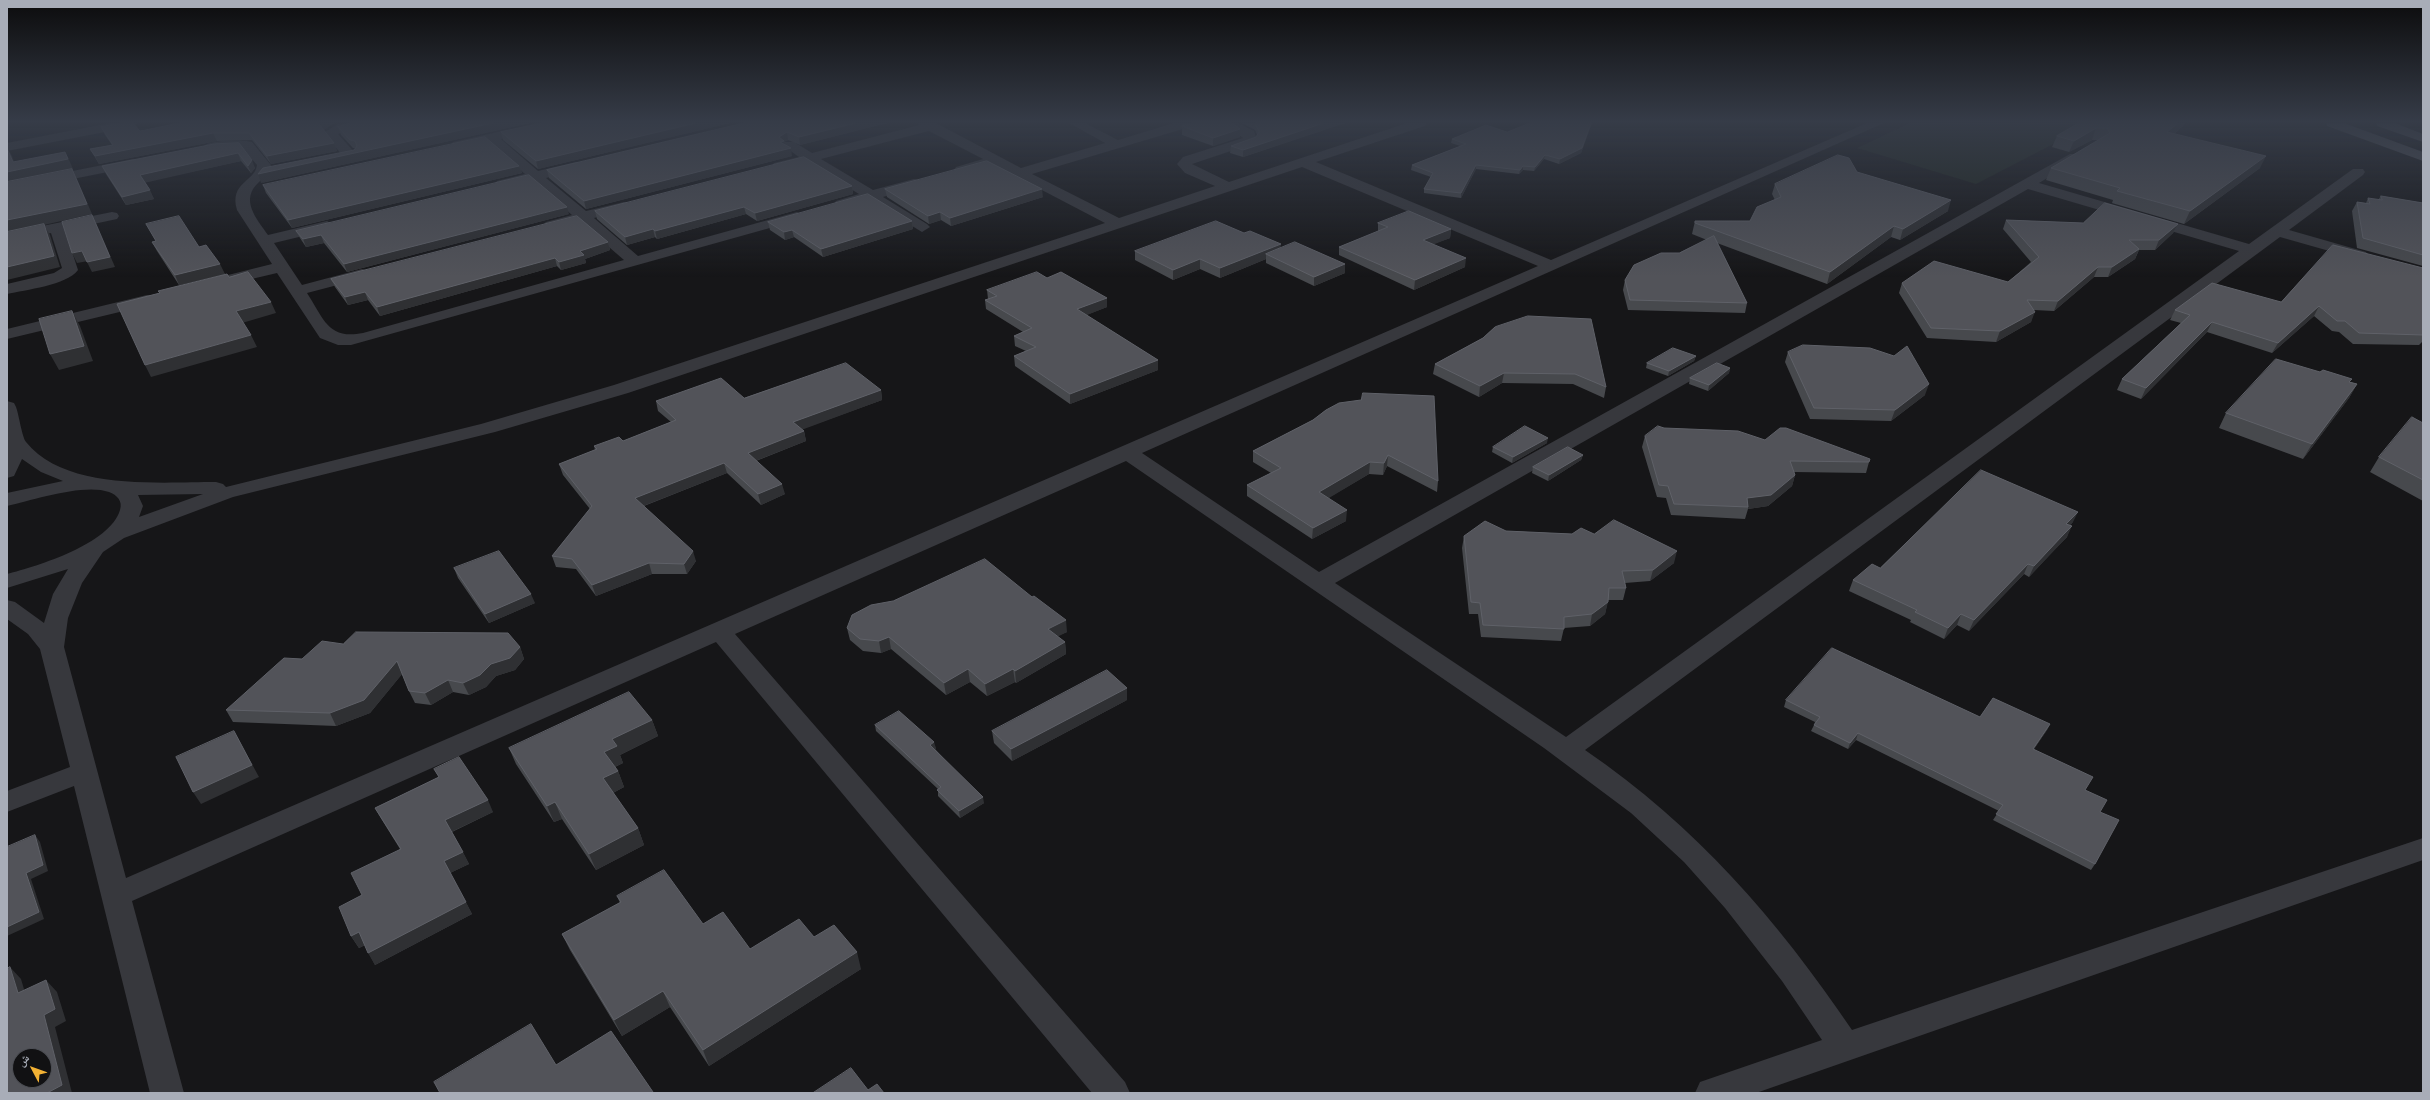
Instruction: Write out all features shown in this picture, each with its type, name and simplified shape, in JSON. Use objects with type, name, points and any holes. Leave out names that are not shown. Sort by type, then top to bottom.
[{"type":"street","points":[[7,188],[74,174]]},
{"type":"street","points":[[263,174],[250,182],[244,192],[242,201],[244,210],[326,334],[333,338],[346,340],[367,337],[811,213]]},
{"type":"street","points":[[489,187],[542,174]]},
{"type":"street","points":[[836,174],[922,227]]},
{"type":"street","points":[[1023,174],[1118,224]]},
{"type":"street","points":[[1200,174],[1228,187]]},
{"type":"street","points":[[116,532],[190,504],[262,483],[416,447],[556,408],[682,369],[1266,174]]},
{"type":"street","points":[[1333,174],[1552,266]]},
{"type":"street","points":[[116,895],[1761,174]]},
{"type":"street","points":[[1319,582],[2043,174]]},
{"type":"street","points":[[1565,751],[2355,174]]},
{"type":"street","points":[[536,176],[585,216],[636,262]]},
{"type":"street","points":[[826,208],[930,179]]},
{"type":"street","points":[[2026,184],[2251,250]]},
{"type":"street","points":[[244,192],[267,187]]},
{"type":"street","points":[[539,228],[637,203]]},
{"type":"street","points":[[7,238],[112,216]]},
{"type":"street","points":[[264,241],[342,222]]},
{"type":"street","points":[[7,289],[59,276],[70,270],[57,228]]},
{"type":"street","points":[[2276,231],[2372,258]]},
{"type":"street","points":[[203,286],[281,267]]},
{"type":"street","points":[[297,292],[372,272]]},
{"type":"street","points":[[7,334],[164,295]]},
{"type":"street","points":[[7,407],[17,444],[14,459],[7,472]]},
{"type":"street","points":[[17,444],[29,456],[47,468],[70,477],[118,489],[187,490],[262,483]]},
{"type":"street","points":[[1128,452],[1565,751],[1651,815],[1733,894],[1772,941],[1804,985],[1844,1048]]},
{"type":"street","points":[[7,500],[36,491],[69,485],[97,484]]},
{"type":"street","points":[[7,581],[58,566],[94,548],[116,532],[128,519],[132,506],[129,496],[118,489]]},
{"type":"street","points":[[94,548],[75,573],[62,598],[54,623],[52,647],[167,1093]]},
{"type":"street","points":[[7,607],[36,629],[52,647]]},
{"type":"street","points":[[720,631],[1113,1093]]},
{"type":"street","points":[[7,802],[84,772]]},
{"type":"street","points":[[1712,1093],[2423,849]]},
{"type":"shaded area","points":[[1944,174],[1995,174],[1976,184]]},
{"type":"building","points":[[45,174],[74,174],[87,204],[7,220],[7,182]]},
{"type":"building","points":[[107,174],[143,174],[140,175],[150,190],[122,197]]},
{"type":"building","points":[[312,174],[483,174],[288,220],[263,185]]},
{"type":"building","points":[[552,174],[688,174],[584,201]]},
{"type":"building","points":[[737,174],[833,174],[852,186],[755,213],[744,207],[655,231],[653,229],[625,237],[595,211]]},
{"type":"building","points":[[938,174],[1013,174],[1042,189],[950,218],[940,212],[928,216],[885,189]]},
{"type":"building","points":[[1432,174],[1471,174],[1461,193],[1424,189]]},
{"type":"building","points":[[1796,174],[1865,174],[1951,200],[1903,229],[1894,226],[1830,272],[1695,223],[1695,221],[1750,221],[1757,207],[1781,197],[1775,184]]},
{"type":"building","points":[[2073,174],[2241,174],[2190,211],[2117,191],[2120,188]]},
{"type":"building","points":[[529,175],[567,207],[344,264],[321,235],[303,239],[296,231]]},
{"type":"building","points":[[868,194],[912,221],[821,249],[792,230],[784,232],[768,222]]},
{"type":"building","points":[[2381,196],[2423,203],[2423,255],[2363,238],[2357,202],[2370,204],[2368,198],[2382,200]]},
{"type":"building","points":[[2105,203],[2178,224],[2159,240],[2129,240],[2139,249],[2112,267],[2098,267],[2058,301],[2027,300],[2035,312],[2000,331],[1931,328],[1902,283],[1934,261],[2008,282],[2039,257],[2006,220],[2083,223]]},
{"type":"building","points":[[1409,211],[1451,229],[1423,240],[1466,258],[1415,280],[1339,247],[1388,227],[1378,223]]},
{"type":"building","points":[[92,215],[110,257],[87,262],[82,251],[72,253],[62,222]]},
{"type":"building","points":[[179,216],[199,247],[206,245],[220,264],[175,275],[152,242],[156,241],[146,224]]},
{"type":"building","points":[[577,216],[608,242],[580,251],[584,255],[559,262],[555,258],[377,307],[365,292],[345,297],[331,279]]},
{"type":"building","points":[[1216,221],[1244,233],[1250,231],[1281,244],[1220,268],[1200,259],[1173,270],[1135,251]]},
{"type":"building","points":[[44,224],[54,256],[7,267],[7,232]]},
{"type":"building","points":[[1714,236],[1747,303],[1630,300],[1625,280],[1634,265],[1661,253],[1679,253]]},
{"type":"building","points":[[1295,242],[1345,264],[1314,277],[1266,254]]},
{"type":"building","points":[[2333,245],[2423,268],[2423,335],[2359,333],[2345,321],[2337,321],[2319,306],[2278,343],[2212,322],[2146,388],[2122,379],[2190,315],[2175,310],[2212,283],[2281,302]]},
{"type":"building","points":[[248,272],[271,302],[236,311],[251,335],[145,365],[117,304],[160,293],[158,291],[227,274],[229,277]]},
{"type":"building","points":[[1037,272],[1047,278],[1061,272],[1107,298],[1077,309],[1158,360],[1070,394],[1014,356],[1036,347],[1014,336],[1032,328],[985,300],[997,296],[987,290]]},
{"type":"building","points":[[72,311],[84,346],[50,354],[39,319]]},
{"type":"building","points":[[1528,316],[1591,319],[1606,387],[1575,374],[1504,373],[1480,386],[1435,364],[1483,338],[1495,327]]},
{"type":"building","points":[[1803,345],[1870,348],[1894,356],[1907,346],[1929,384],[1895,410],[1814,408],[1788,352]]},
{"type":"building","points":[[1673,348],[1696,356],[1669,371],[1647,363]]},
{"type":"building","points":[[2276,359],[2320,372],[2323,370],[2352,379],[2349,382],[2357,384],[2312,444],[2226,413]]},
{"type":"building","points":[[846,363],[881,390],[793,422],[804,431],[748,453],[782,484],[758,494],[724,463],[635,498],[693,551],[684,564],[649,563],[592,585],[572,559],[552,556],[592,506],[559,464],[597,449],[594,446],[619,437],[623,441],[676,420],[656,401],[721,378],[744,398]]},
{"type":"building","points":[[1717,363],[1730,368],[1709,385],[1690,378]]},
{"type":"building","points":[[1363,393],[1434,396],[1438,481],[1388,455],[1384,463],[1370,462],[1319,492],[1347,510],[1313,528],[1247,485],[1281,468],[1253,451],[1313,420],[1326,410],[1339,403],[1361,400]]},
{"type":"building","points":[[2412,417],[2423,423],[2423,480],[2379,457]]},
{"type":"building","points":[[1525,426],[1548,438],[1513,457],[1493,447]]},
{"type":"building","points":[[1658,426],[1664,428],[1738,431],[1765,440],[1780,428],[1786,428],[1870,459],[1869,462],[1790,461],[1795,475],[1771,495],[1747,498],[1748,507],[1674,504],[1668,486],[1659,485],[1645,436]]},
{"type":"building","points":[[1568,447],[1583,455],[1549,475],[1533,467]]},
{"type":"building","points":[[1981,470],[2078,512],[2066,524],[2072,526],[2034,566],[2028,564],[1974,620],[1961,614],[1948,628],[1915,612],[1917,610],[1853,580],[1872,564],[1880,568]]},
{"type":"building","points":[[1614,520],[1677,551],[1653,570],[1622,571],[1626,588],[1609,588],[1608,602],[1592,614],[1564,617],[1564,629],[1483,625],[1480,603],[1471,602],[1464,536],[1485,521],[1506,531],[1572,534],[1581,528],[1594,534]]},
{"type":"building","points":[[499,551],[531,594],[485,614],[454,568]]},
{"type":"building","points":[[985,559],[1032,597],[1034,596],[1066,620],[1048,629],[1065,642],[1015,671],[1013,669],[985,684],[968,669],[944,683],[889,637],[879,641],[860,639],[847,628],[852,615],[871,605],[893,601]]},
{"type":"building","points":[[356,632],[508,633],[520,647],[510,658],[491,664],[480,675],[463,683],[448,680],[425,693],[409,691],[397,661],[364,700],[330,713],[226,710],[284,658],[302,659],[322,641],[343,644]]},
{"type":"building","points":[[1832,648],[1980,717],[1993,698],[2050,724],[2033,749],[2093,777],[2085,790],[2107,800],[2100,812],[2119,820],[2095,864],[1996,814],[2003,805],[1858,733],[1850,743],[1814,725],[1820,717],[1786,700]]},
{"type":"building","points":[[1107,670],[1127,688],[1011,749],[992,731]]},
{"type":"building","points":[[629,692],[652,720],[612,739],[617,746],[604,752],[618,771],[603,778],[638,828],[589,854],[555,802],[547,806],[509,748]]},
{"type":"building","points":[[899,711],[934,742],[930,745],[983,797],[959,811],[937,790],[941,787],[875,725]]},
{"type":"building","points":[[234,731],[252,765],[193,792],[176,757]]},
{"type":"building","points":[[459,757],[488,800],[445,820],[463,852],[444,861],[466,902],[368,953],[359,932],[351,936],[339,907],[362,895],[351,873],[401,849],[375,808],[439,777],[434,769]]},
{"type":"building","points":[[35,835],[43,865],[26,873],[39,912],[7,927],[7,847]]},
{"type":"building","points":[[664,870],[703,924],[723,912],[750,949],[799,919],[814,937],[834,925],[857,952],[703,1050],[663,991],[614,1020],[562,934],[621,902],[617,896]]},
{"type":"building","points":[[10,967],[18,993],[46,980],[55,1009],[44,1015],[62,1085],[47,1093],[7,1093],[7,969]]},
{"type":"building","points":[[531,1024],[556,1065],[611,1031],[653,1092],[440,1093],[434,1082]]},
{"type":"building","points":[[851,1068],[868,1090],[877,1084],[884,1093],[813,1093]]}]
